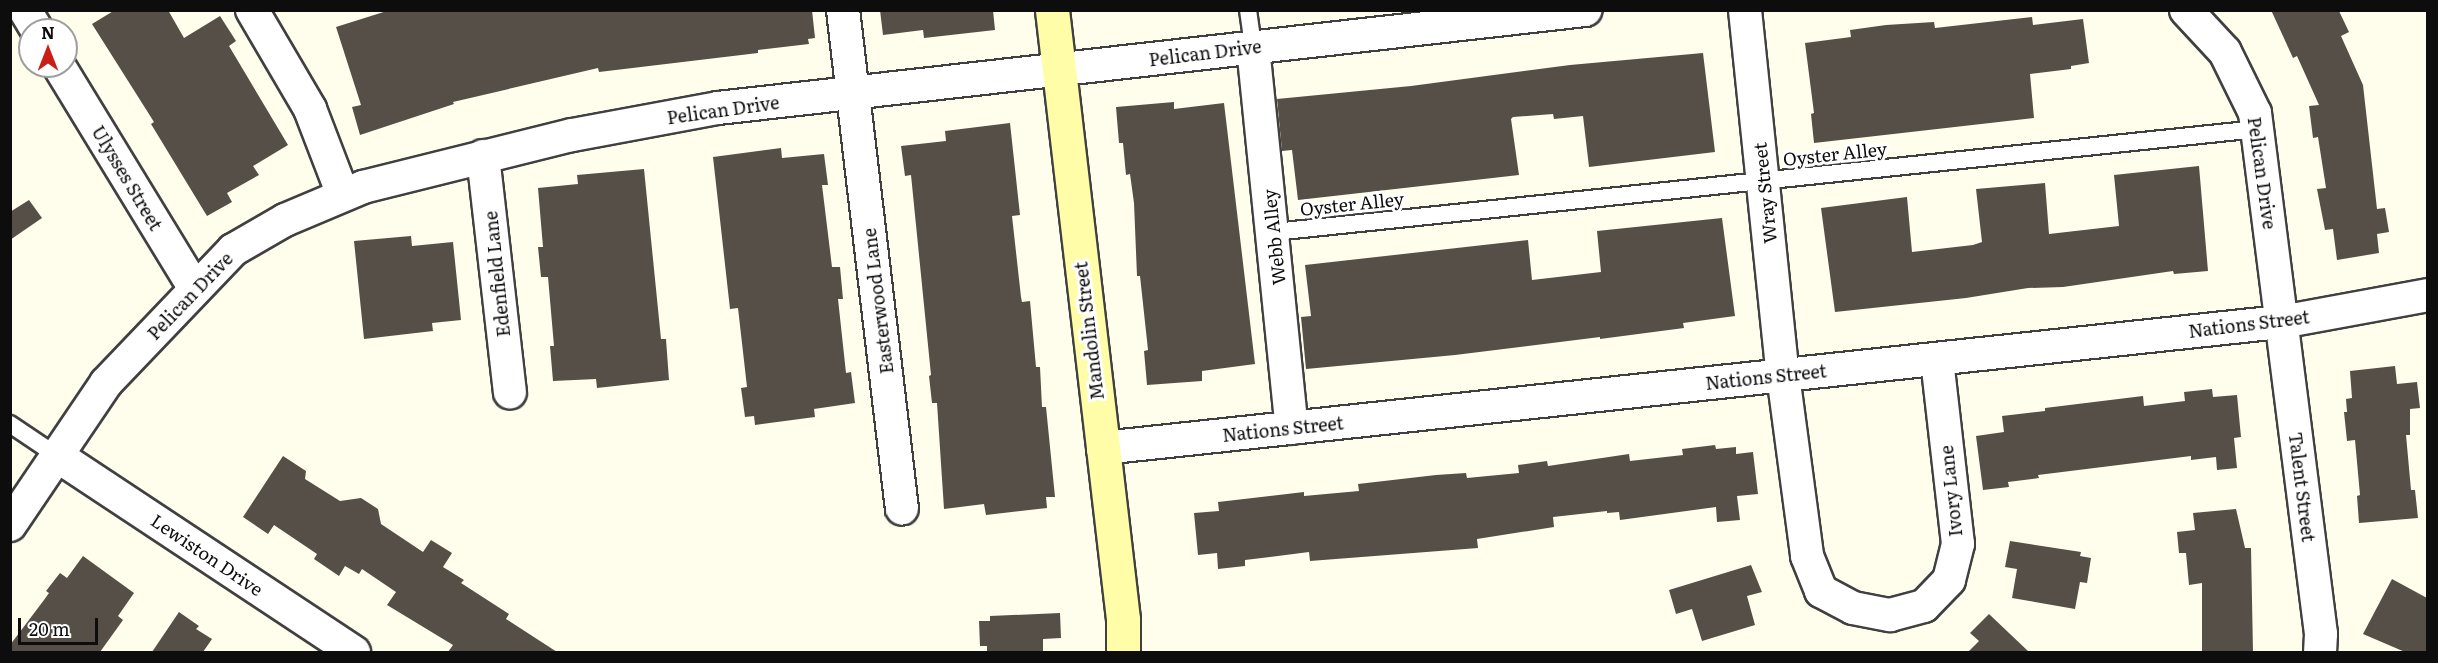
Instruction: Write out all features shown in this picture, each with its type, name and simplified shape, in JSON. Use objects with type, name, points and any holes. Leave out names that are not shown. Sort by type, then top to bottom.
[{"type":"street","name":"Easterwood Lane","points":[[843,10],[902,509]]},
{"type":"street","name":"Mandolin Street","points":[[1052,10],[1123,619],[1123,652]]},
{"type":"street","name":"Pelican Drive","points":[[10,525],[106,383],[233,250],[285,220],[363,187],[572,135],[718,108],[1585,10]]},
{"type":"street","name":"Wray Street","points":[[1745,10],[1783,375]]},
{"type":"street","name":"Pelican Drive","points":[[2186,10],[2225,52],[2255,113],[2281,322]]},
{"type":"street","points":[[254,11],[310,109],[343,195]]},
{"type":"street","name":"Webb Alley","points":[[1252,47],[1274,232],[1292,428]]},
{"type":"street","name":"Ulysses Street","points":[[66,78],[195,289]]},
{"type":"street","name":"Edenfield Lane","points":[[483,156],[510,392]]},
{"type":"street","name":"Nations Street","points":[[1103,448],[2281,322],[2427,295]]},
{"type":"street","name":"Talent Street","points":[[2281,322],[2321,633],[2320,652]]},
{"type":"street","name":"Ivory Lane","points":[[1783,375],[1807,556],[1821,591],[1853,608],[1890,615],[1924,606],[1949,580],[1958,544],[1937,359]]},
{"type":"street","name":"Lewiston Drive","points":[[58,457],[354,652]]},
{"type":"lane","points":[[1248,10],[1252,47]]},
{"type":"lane","name":"Oyster Alley","points":[[1274,232],[2258,129]]},
{"type":"lane","points":[[10,424],[58,457]]},
{"type":"building","points":[[115,10],[168,10],[184,38],[220,16],[236,41],[229,46],[288,145],[253,166],[259,175],[227,193],[232,202],[207,216],[151,124],[154,122],[92,24]]},
{"type":"building","points":[[390,10],[812,10],[815,38],[808,39],[809,44],[758,50],[758,53],[599,72],[598,68],[453,102],[454,104],[360,135],[352,107],[361,105],[336,27]]},
{"type":"building","points":[[880,10],[993,10],[995,30],[924,38],[923,30],[883,35]]},
{"type":"building","points":[[2271,10],[2339,11],[2349,32],[2341,36],[2363,85],[2377,209],[2385,208],[2389,232],[2377,234],[2379,253],[2337,260],[2333,229],[2325,230],[2317,189],[2326,188],[2318,137],[2313,138],[2309,106],[2319,105],[2297,56],[2293,58]]},
{"type":"building","points":[[2032,17],[2033,25],[2083,19],[2089,63],[2071,66],[2071,69],[2030,74],[2034,118],[1814,143],[1811,114],[1814,113],[1805,43],[1851,37],[1850,30],[1886,25],[1934,22],[1935,28]]},
{"type":"building","points":[[1703,53],[1715,152],[1589,167],[1583,116],[1554,119],[1553,114],[1513,117],[1511,119],[1519,175],[1298,200],[1292,150],[1282,151],[1277,99],[1411,86],[1570,65]]},
{"type":"building","points":[[1174,102],[1174,109],[1224,103],[1255,364],[1202,371],[1202,381],[1147,385],[1144,351],[1148,350],[1140,276],[1137,276],[1134,203],[1130,174],[1126,175],[1123,143],[1119,143],[1116,107]]},
{"type":"building","points":[[1010,123],[1020,215],[1012,216],[1021,297],[1022,302],[1030,301],[1036,367],[1040,367],[1042,407],[1046,407],[1055,497],[1046,497],[1047,508],[986,515],[984,504],[944,509],[937,403],[932,403],[911,175],[905,176],[901,146],[946,141],[945,131]]},
{"type":"building","points":[[781,148],[782,158],[824,154],[828,185],[822,185],[832,267],[840,267],[843,299],[838,299],[846,373],[851,372],[855,403],[814,409],[815,417],[755,425],[754,416],[745,417],[741,388],[747,387],[738,308],[730,309],[713,157]]},
{"type":"building","points":[[2199,166],[2208,271],[2174,274],[2173,271],[2063,287],[2028,288],[1966,298],[1835,312],[1821,208],[1907,197],[1912,252],[1982,242],[1976,189],[2045,183],[2049,234],[2119,226],[2114,175]]},
{"type":"building","points":[[644,169],[661,339],[666,339],[669,380],[597,388],[596,379],[553,381],[550,346],[554,346],[548,277],[541,277],[538,247],[543,247],[538,188],[578,184],[577,175]]},
{"type":"building","points":[[29,200],[42,218],[10,240],[10,212]]},
{"type":"building","points":[[1722,218],[1735,316],[1683,323],[1684,328],[1600,339],[1600,337],[1455,355],[1306,369],[1301,317],[1311,316],[1305,265],[1528,240],[1532,280],[1601,272],[1597,231]]},
{"type":"building","points":[[411,236],[412,246],[453,242],[461,320],[432,323],[433,331],[364,339],[354,241]]},
{"type":"building","points":[[2395,366],[2397,384],[2417,382],[2420,408],[2410,409],[2410,435],[2406,435],[2411,490],[2415,490],[2418,518],[2359,523],[2357,496],[2360,495],[2355,440],[2347,441],[2344,412],[2347,412],[2346,399],[2352,398],[2350,371]]},
{"type":"building","points":[[2212,389],[2213,397],[2237,395],[2241,437],[2234,438],[2237,468],[2217,470],[2216,457],[2191,460],[2191,456],[2038,475],[2039,478],[2008,482],[2009,487],[1983,490],[1976,436],[2004,432],[2002,416],[2045,411],[2045,408],[2143,396],[2144,406],[2185,401],[2184,392]]},
{"type":"building","points":[[1715,445],[1716,449],[1736,447],[1736,454],[1753,452],[1758,494],[1737,496],[1740,520],[1717,522],[1716,507],[1620,520],[1619,512],[1607,513],[1607,511],[1553,517],[1554,527],[1477,539],[1478,548],[1310,561],[1309,552],[1245,560],[1245,566],[1218,569],[1217,553],[1198,555],[1194,513],[1219,511],[1218,502],[1304,492],[1304,496],[1359,491],[1358,484],[1436,475],[1466,473],[1467,478],[1519,473],[1518,465],[1547,461],[1548,466],[1629,454],[1630,461],[1683,455],[1682,449]]},
{"type":"building","points":[[283,456],[306,471],[305,479],[340,501],[361,498],[378,509],[381,524],[423,552],[431,540],[452,553],[443,567],[464,580],[461,583],[509,614],[506,619],[557,652],[448,652],[453,645],[387,605],[396,592],[362,569],[359,574],[345,566],[339,576],[314,559],[317,554],[274,525],[268,534],[243,517]]},
{"type":"building","points":[[2236,509],[2245,548],[2251,548],[2253,652],[2202,652],[2202,583],[2189,585],[2186,553],[2179,553],[2177,532],[2195,530],[2193,513]]},
{"type":"building","points":[[2010,541],[2081,552],[2080,556],[2091,558],[2087,583],[2080,582],[2075,609],[2012,598],[2017,569],[2005,567]]},
{"type":"building","points":[[83,556],[134,593],[118,616],[123,620],[100,652],[10,652],[10,645],[49,593],[46,591],[60,573],[67,578]]},
{"type":"building","points":[[1751,565],[1762,592],[1747,596],[1755,625],[1702,641],[1692,609],[1676,614],[1669,590]]},
{"type":"building","points":[[2392,579],[2427,598],[2427,652],[2405,652],[2363,634]]},
{"type":"building","points":[[179,612],[199,626],[196,629],[212,639],[203,652],[152,652]]},
{"type":"building","points":[[1060,613],[1061,638],[1043,639],[1043,652],[987,652],[987,646],[980,646],[979,621],[990,621],[990,616]]},
{"type":"building","points":[[1989,614],[2029,652],[1968,652],[1979,641],[1970,633]]}]
